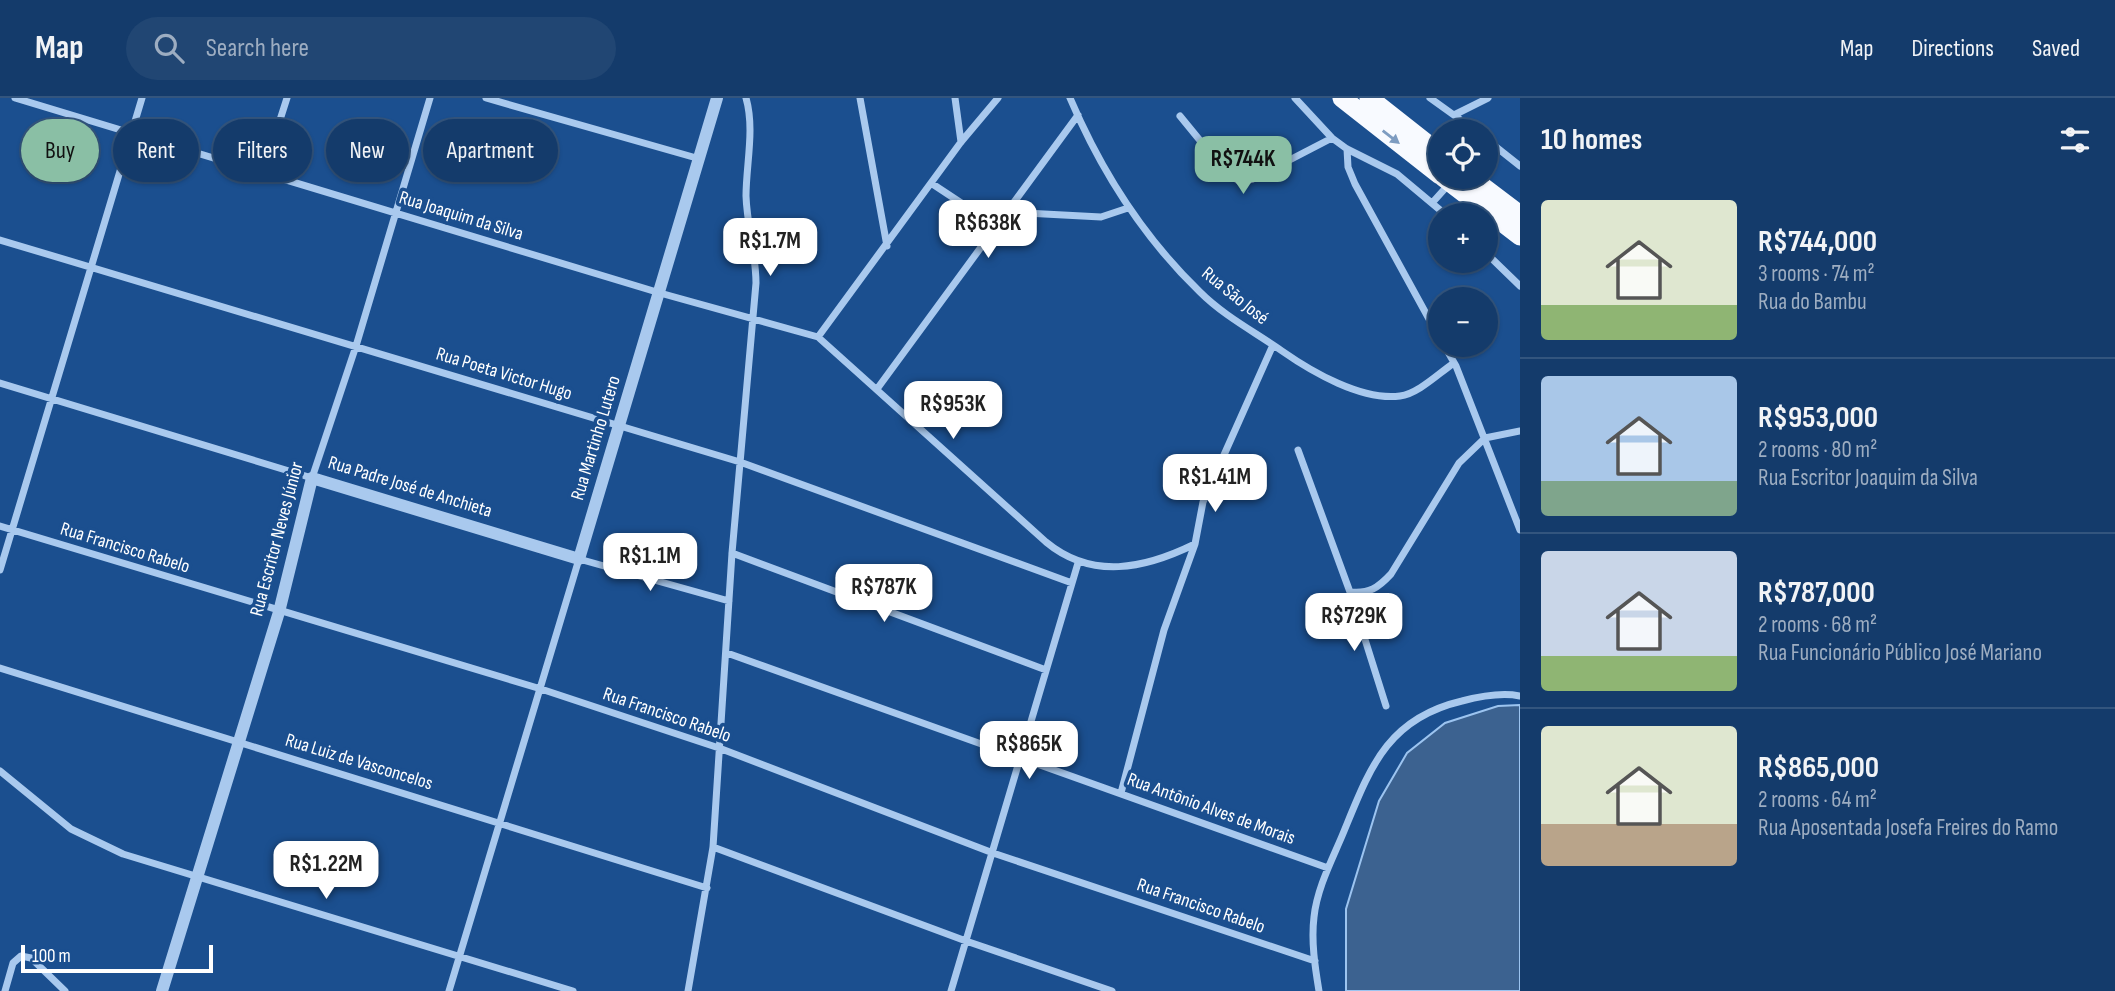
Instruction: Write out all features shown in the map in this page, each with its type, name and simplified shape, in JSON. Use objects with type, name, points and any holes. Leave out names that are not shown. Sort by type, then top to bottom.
[{"type":"highway","points":[[1342,98],[1428,165]]},
{"type":"highway","points":[[1369,98],[1428,145]]},
{"type":"highway","points":[[1458,189],[1520,236]]},
{"type":"highway","points":[[1486,189],[1520,215]]},
{"type":"street","name":"Rua Joaquim da Silva","points":[[15,98],[113,126]]},
{"type":"street","points":[[136,119],[142,98]]},
{"type":"street","points":[[280,119],[287,98]]},
{"type":"street","name":"Rua Escritor Neves Júnior","points":[[162,991],[279,612],[312,478],[356,346],[430,98]]},
{"type":"street","points":[[486,98],[700,159]]},
{"type":"street","name":"Rua Martinho Lutero","points":[[449,991],[718,98]]},
{"type":"street","points":[[688,991],[713,847],[732,553],[756,257],[746,198],[750,116],[747,98]]},
{"type":"street","points":[[860,98],[887,246]]},
{"type":"street","points":[[955,98],[961,142]]},
{"type":"street","points":[[998,98],[961,142],[818,337],[1046,542],[1077,563],[1108,568],[1166,555],[1195,544]]},
{"type":"street","name":"Rua São José","points":[[1070,98],[1128,208],[1200,292],[1273,345],[1318,375],[1342,385],[1387,396],[1408,395],[1454,363]]},
{"type":"street","points":[[1295,98],[1332,138],[1347,149],[1397,174],[1432,203],[1439,189]]},
{"type":"street","points":[[1430,98],[1460,119]]},
{"type":"street","points":[[1454,115],[1488,98]]},
{"type":"street","points":[[877,389],[1077,115]]},
{"type":"street","points":[[1180,116],[1225,171],[1240,182],[1253,179],[1332,138]]},
{"type":"street","points":[[1347,149],[1348,167],[1355,184],[1428,317]]},
{"type":"street","points":[[1498,149],[1520,166]]},
{"type":"street","points":[[0,570],[117,182]]},
{"type":"street","name":"Rua Joaquim da Silva","points":[[294,182],[750,320],[818,337]]},
{"type":"street","points":[[931,183],[996,226]]},
{"type":"street","points":[[1008,212],[1101,217],[1128,208]]},
{"type":"street","name":"Rua Poeta Victor Hugo","points":[[0,240],[740,462],[1072,583]]},
{"type":"street","points":[[1498,265],[1520,286]]},
{"type":"street","points":[[1121,793],[1164,630],[1195,544],[1203,502],[1273,345]]},
{"type":"street","points":[[1451,357],[1520,530]]},
{"type":"street","name":"Rua Padre José de Anchieta","points":[[0,383],[579,559],[729,601]]},
{"type":"street","points":[[1350,592],[1376,590],[1391,574],[1459,463],[1485,438],[1520,431]]},
{"type":"street","points":[[1298,450],[1350,592],[1386,706]]},
{"type":"street","name":"Rua Francisco Rabelo","points":[[0,526],[541,689],[719,748],[993,853],[1315,961]]},
{"type":"street","points":[[732,553],[1046,670]]},
{"type":"street","points":[[951,991],[1077,563]]},
{"type":"street","name":"Rua Antônio Alves de Morais","points":[[727,653],[1328,868]]},
{"type":"street","name":"Rua Luiz de Vasconcelos","points":[[0,668],[707,888]]},
{"type":"street","points":[[1319,991],[1314,916],[1328,868],[1371,765],[1395,735],[1447,704],[1501,694],[1520,696]]},
{"type":"street","points":[[0,771],[71,829],[97,844],[573,991]]},
{"type":"street","points":[[713,847],[966,941],[1112,991]]},
{"type":"street","points":[[5,991],[13,963],[21,956],[31,958],[65,991]]},
{"type":"water","points":[[1520,705],[1520,991],[1346,991],[1346,909],[1379,801],[1407,753],[1445,723],[1498,706]]}]
